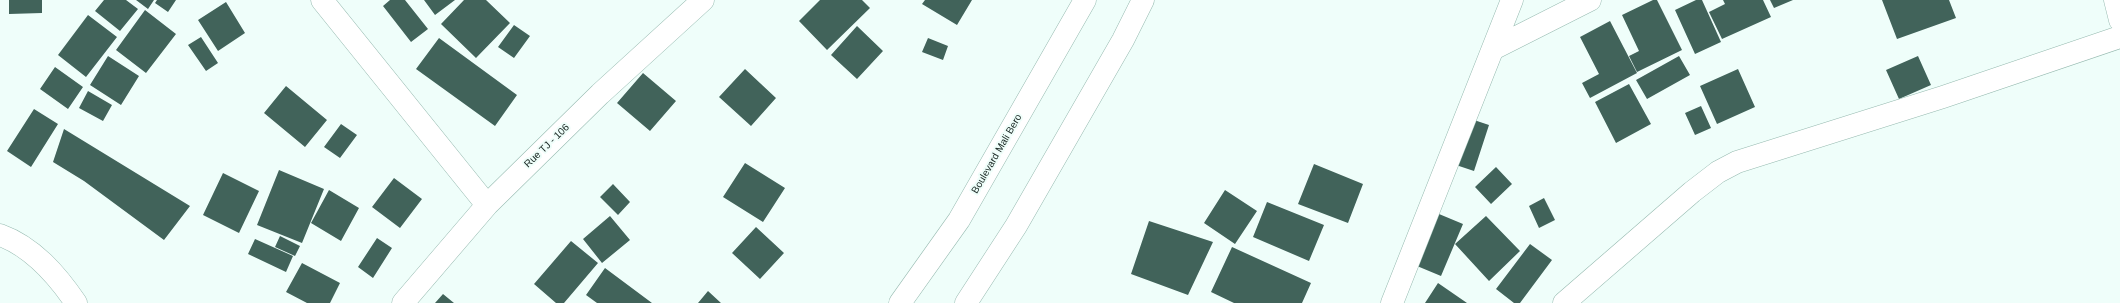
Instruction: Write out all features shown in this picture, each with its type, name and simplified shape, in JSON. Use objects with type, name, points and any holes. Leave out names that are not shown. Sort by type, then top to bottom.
[{"type":"street","points":[[322,0],[487,205]]},
{"type":"street","name":"Rue TJ - 106","points":[[403,303],[487,205],[600,94],[703,0]]},
{"type":"street","points":[[966,303],[1016,226],[1123,40],[1143,0]]},
{"type":"street","points":[[1392,303],[1512,0]]},
{"type":"street","points":[[1493,49],[1590,0]]},
{"type":"street","points":[[2115,0],[2120,20]]},
{"type":"street","name":"Boulevard Mali Bero","points":[[900,303],[959,220],[1081,2]]},
{"type":"street","points":[[1564,303],[1692,192],[1718,172],[1737,162],[1943,97],[2120,37]]},
{"type":"street","points":[[0,235],[33,254],[62,282],[76,303]]},
{"type":"building","points":[[9,0],[42,0],[42,13],[9,14]]},
{"type":"building","points":[[104,0],[126,0],[138,9],[120,31],[95,11]]},
{"type":"building","points":[[136,0],[154,0],[148,9]]},
{"type":"building","points":[[157,0],[176,0],[168,12],[155,3]]},
{"type":"building","points":[[390,0],[405,0],[428,29],[411,42],[383,6]]},
{"type":"building","points":[[424,0],[455,0],[435,15]]},
{"type":"building","points":[[464,0],[486,0],[510,23],[476,58],[441,24]]},
{"type":"building","points":[[820,0],[862,0],[870,8],[827,50],[799,21]]},
{"type":"building","points":[[925,0],[972,0],[957,25],[922,4]]},
{"type":"building","points":[[1653,0],[1657,0],[1682,50],[1637,72],[1629,56],[1639,51],[1622,15]]},
{"type":"building","points":[[1696,0],[1702,0],[1721,42],[1695,54],[1675,10]]},
{"type":"building","points":[[1723,0],[1763,0],[1771,17],[1722,39],[1709,12],[1725,4]]},
{"type":"building","points":[[1770,0],[1793,0],[1774,8]]},
{"type":"building","points":[[1882,0],[1949,0],[1956,18],[1897,39]]},
{"type":"building","points":[[226,2],[245,33],[218,51],[198,20]]},
{"type":"building","points":[[145,10],[176,34],[146,73],[116,50]]},
{"type":"building","points":[[88,15],[117,37],[86,77],[58,55]]},
{"type":"building","points":[[1610,21],[1637,73],[1590,98],[1582,83],[1599,74],[1580,37]]},
{"type":"building","points":[[514,25],[530,36],[514,58],[498,47]]},
{"type":"building","points":[[857,26],[883,51],[857,79],[831,55]]},
{"type":"building","points":[[201,37],[218,63],[206,71],[188,45]]},
{"type":"building","points":[[439,38],[517,95],[495,126],[416,69]]},
{"type":"building","points":[[928,38],[948,46],[943,60],[922,52]]},
{"type":"building","points":[[108,56],[139,76],[121,105],[90,85]]},
{"type":"building","points":[[1679,56],[1690,75],[1647,99],[1636,80]]},
{"type":"building","points":[[1918,56],[1931,85],[1899,99],[1886,70]]},
{"type":"building","points":[[55,67],[83,87],[68,109],[40,89]]},
{"type":"building","points":[[745,69],[776,98],[751,126],[719,97]]},
{"type":"building","points":[[1738,69],[1755,107],[1717,124],[1700,86]]},
{"type":"building","points":[[643,73],[676,101],[650,131],[617,103]]},
{"type":"building","points":[[1629,84],[1651,124],[1616,143],[1595,102]]},
{"type":"building","points":[[286,86],[327,120],[305,147],[264,113]]},
{"type":"building","points":[[88,91],[112,105],[103,121],[79,108]]},
{"type":"building","points":[[1701,106],[1711,128],[1695,135],[1685,113]]},
{"type":"building","points":[[34,109],[58,124],[31,167],[7,151]]},
{"type":"building","points":[[1468,118],[1489,125],[1474,171],[1453,164]]},
{"type":"building","points":[[341,124],[357,135],[340,158],[324,147]]},
{"type":"building","points":[[64,129],[190,206],[164,240],[84,181],[53,162]]},
{"type":"building","points":[[745,163],[785,188],[763,222],[723,197]]},
{"type":"building","points":[[1314,164],[1363,184],[1348,223],[1298,204]]},
{"type":"building","points":[[1496,167],[1512,184],[1491,204],[1475,187]]},
{"type":"building","points":[[279,170],[324,189],[302,243],[257,225]]},
{"type":"building","points":[[223,173],[259,191],[239,233],[203,215]]},
{"type":"building","points":[[394,178],[422,199],[400,228],[372,207]]},
{"type":"building","points":[[613,184],[630,202],[618,215],[600,197]]},
{"type":"building","points":[[329,190],[359,208],[341,241],[311,223]]},
{"type":"building","points":[[1225,190],[1257,211],[1235,244],[1204,223]]},
{"type":"building","points":[[1544,198],[1555,220],[1539,228],[1529,206]]},
{"type":"building","points":[[1267,202],[1324,225],[1309,261],[1253,237]]},
{"type":"building","points":[[1439,214],[1463,224],[1441,276],[1417,266]]},
{"type":"building","points":[[610,216],[630,240],[602,263],[583,239]]},
{"type":"building","points":[[1486,216],[1520,251],[1489,281],[1455,244]]},
{"type":"building","points":[[1149,221],[1213,242],[1188,295],[1131,274]]},
{"type":"building","points":[[756,227],[784,253],[760,279],[732,253]]},
{"type":"building","points":[[280,236],[300,246],[295,256],[275,247]]},
{"type":"building","points":[[377,238],[392,248],[373,278],[358,267]]},
{"type":"building","points":[[255,239],[293,256],[286,272],[248,254]]},
{"type":"building","points":[[571,241],[598,263],[564,303],[556,303],[534,284]]},
{"type":"building","points":[[1530,244],[1552,260],[1520,303],[1514,303],[1496,289]]},
{"type":"building","points":[[1232,247],[1311,283],[1302,303],[1234,303],[1211,292]]},
{"type":"building","points":[[302,263],[340,283],[330,303],[307,303],[286,292]]},
{"type":"building","points":[[605,268],[652,303],[597,303],[586,295]]},
{"type":"building","points":[[1438,283],[1467,303],[1425,303]]},
{"type":"building","points":[[708,291],[721,303],[698,303]]},
{"type":"building","points":[[443,294],[454,303],[435,303]]}]
